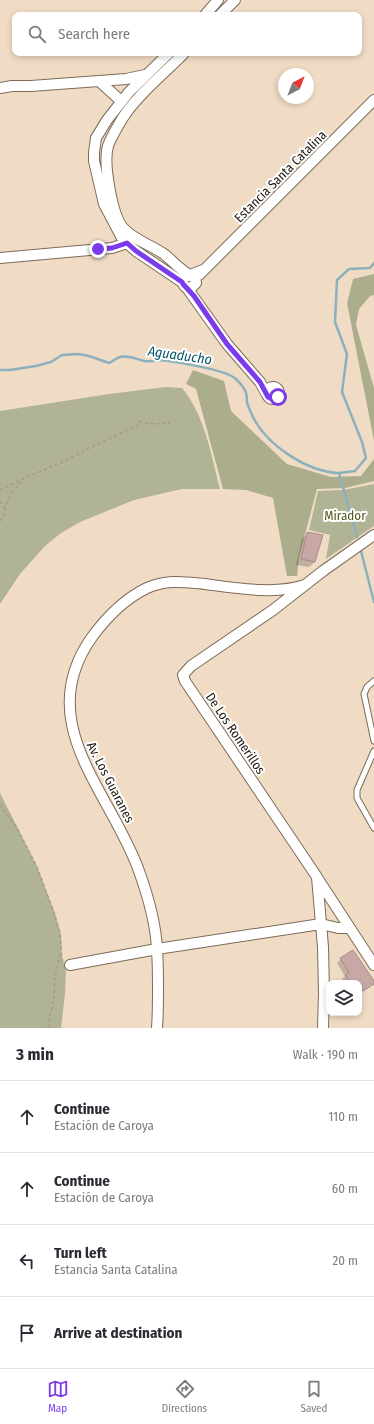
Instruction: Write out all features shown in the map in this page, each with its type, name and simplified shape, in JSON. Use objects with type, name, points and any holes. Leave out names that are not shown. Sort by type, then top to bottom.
[{"type":"street","points":[[208,12],[218,0]]},
{"type":"street","points":[[223,12],[234,0]]},
{"type":"street","points":[[130,240],[119,233],[104,204],[97,178],[94,152],[95,143],[98,134],[121,101],[166,56]]},
{"type":"street","points":[[181,56],[128,110],[108,147],[107,160],[114,211],[136,251],[190,282],[194,296],[227,344],[260,382],[266,385],[270,390]]},
{"type":"street","points":[[0,89],[17,86],[126,79],[145,76]]},
{"type":"street","points":[[99,81],[121,101]]},
{"type":"street","name":"Estancia Santa Catalina","points":[[190,282],[259,216],[374,100]]},
{"type":"street","points":[[0,258],[112,248],[130,240]]},
{"type":"street","name":"De Los Romerillos","points":[[323,1028],[324,968],[317,877],[185,681],[183,675],[191,666],[273,610],[374,535]]},
{"type":"street","name":"Av. Los Guaranes","points":[[157,1028],[157,949],[149,900],[139,870],[119,827],[89,772],[80,753],[73,732],[69,700],[75,668],[89,642],[107,620],[123,604],[136,595],[158,584],[168,581],[177,581],[275,590],[288,590],[305,585]]},
{"type":"street","points":[[317,877],[374,965]]},
{"type":"street","points":[[70,965],[157,949],[321,924],[338,928],[349,928]]},
{"type":"lane","points":[[374,681],[364,694],[374,741]]},
{"type":"lane","points":[[374,751],[357,790],[357,798],[374,828]]},
{"type":"path","points":[[0,490],[65,461],[138,425],[141,421],[143,425]]},
{"type":"path","points":[[138,425],[168,423]]},
{"type":"path","points":[[0,521],[4,516],[12,493],[27,477]]},
{"type":"path","points":[[0,501],[6,510]]},
{"type":"path","points":[[0,805],[16,826],[37,867],[60,934],[63,962],[65,965],[70,965]]},
{"type":"path","points":[[48,1028],[53,1004],[54,983],[61,953]]},
{"type":"green space","points":[[374,274],[374,295],[370,296],[359,309],[356,325],[374,388],[374,441],[347,303],[353,279]]},
{"type":"green space","points":[[193,370],[224,381],[231,411],[287,464],[331,477],[361,476],[374,459],[374,481],[345,488],[317,489],[299,557],[297,576],[287,576],[273,498],[246,490],[223,489],[196,389],[186,384]]},
{"type":"green space","points":[[166,387],[182,388],[190,399],[202,423],[220,489],[182,489],[134,500],[80,522],[61,533],[45,546],[20,574],[0,604],[0,411],[109,394]]},
{"type":"green space","name":"Mirador","points":[[374,484],[374,526],[326,559],[330,535],[309,530],[318,491],[343,490]]},
{"type":"green space","points":[[0,793],[37,866],[55,913],[61,934],[62,956],[66,971],[61,1028],[0,1028]]},
{"type":"building","points":[[307,532],[323,535],[315,562],[301,559]]},
{"type":"building","points":[[353,950],[374,981],[374,984],[363,991],[362,980],[349,980],[345,975],[349,972],[340,958]]},
{"type":"waterway","points":[[357,537],[339,473],[355,471],[366,458],[362,442],[342,392],[347,354],[335,322],[337,280],[349,269],[370,268],[374,263]]},
{"type":"waterway","name":"Aguaducho","points":[[0,370],[36,366],[51,362],[62,355],[78,354],[109,363],[126,356],[144,361],[162,360],[201,367],[223,373],[236,379],[243,387],[248,406],[253,417],[259,427],[278,447],[289,455],[314,468],[339,473]]},
{"type":"waterway","points":[[361,551],[374,602]]},
{"type":"route","points":[[98,249],[112,248],[127,243],[136,251],[182,282],[194,296],[212,325],[260,382],[268,397],[272,399],[278,397]]}]
